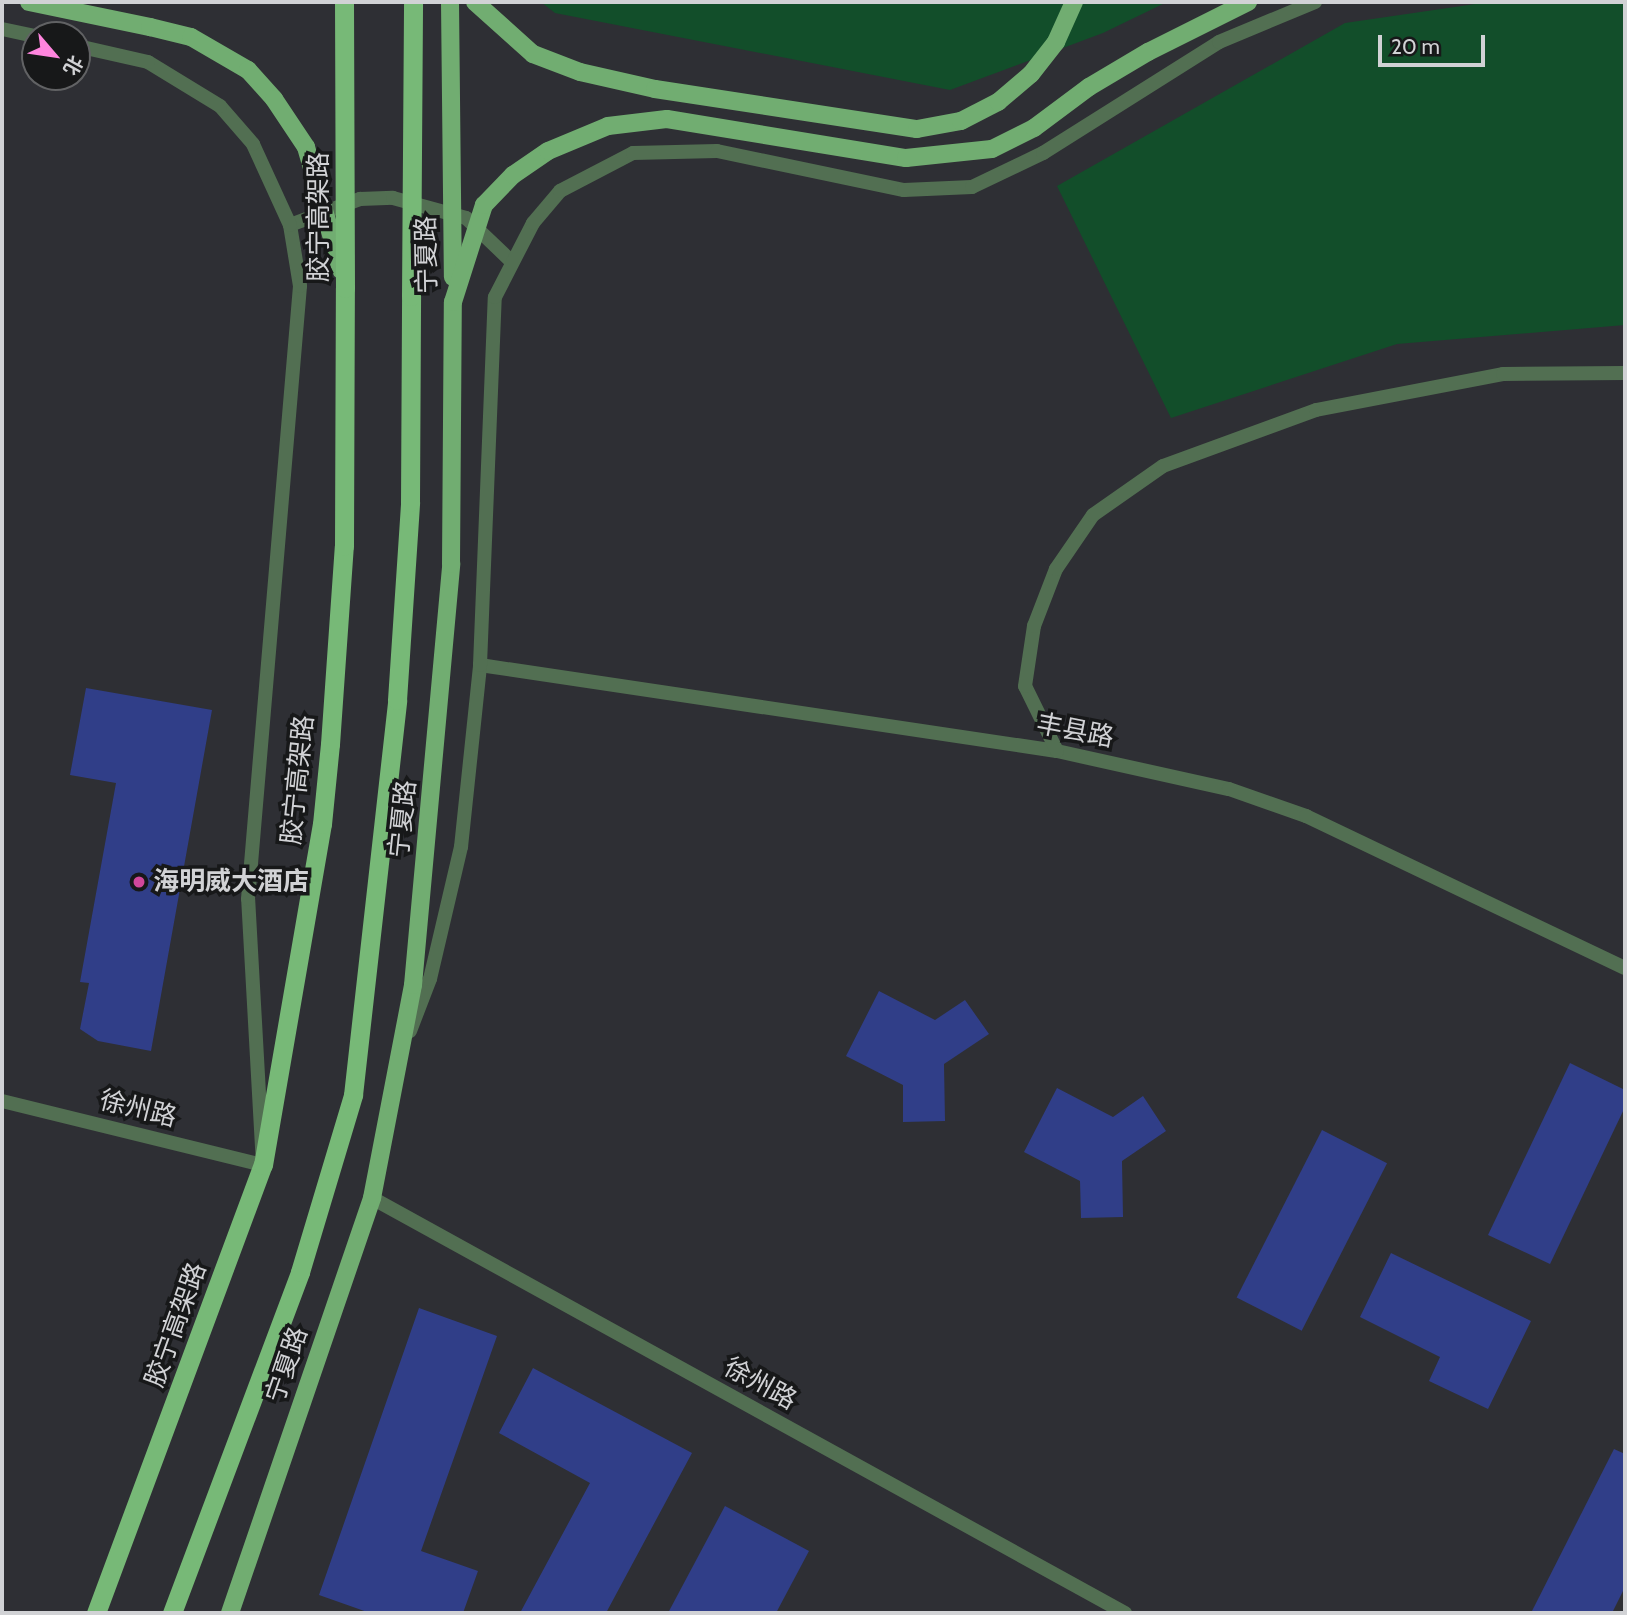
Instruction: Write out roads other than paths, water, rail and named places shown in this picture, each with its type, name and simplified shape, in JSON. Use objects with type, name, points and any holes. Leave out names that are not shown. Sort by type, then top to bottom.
[{"type":"highway","name":"胶宁高架路","points":[[96,1613],[263,1165],[322,824],[344,546],[344,2]]},
{"type":"highway","points":[[172,1613],[300,1272],[353,1095],[397,700],[410,502],[413,2]]},
{"type":"main road","points":[[29,2],[191,37],[248,70],[274,99],[306,147],[345,288]]},
{"type":"main road","name":"宁夏路","points":[[230,1613],[372,1198],[414,985],[442,694],[451,564],[453,302],[450,2]]},
{"type":"main road","points":[[475,2],[533,54],[580,72],[654,89],[917,129],[961,121],[998,102],[1031,74],[1056,42],[1074,2]]},
{"type":"main road","points":[[453,302],[467,247],[484,205],[513,175],[548,151],[608,126],[667,119],[906,158],[992,149],[1034,128],[1089,87],[1148,52],[1248,2]]},
{"type":"street","points":[[398,1062],[430,979],[461,847],[481,665],[495,297],[511,261],[533,223],[560,191],[633,153],[717,151],[904,190],[972,187],[1043,153],[1220,42],[1315,2]]},
{"type":"street","points":[[2,29],[21,33]]},
{"type":"street","points":[[91,49],[148,62],[220,106],[253,144],[290,225],[300,286],[248,899],[263,1165]]},
{"type":"street","points":[[290,225],[360,199],[393,198],[466,218],[511,261]]},
{"type":"street","points":[[1057,751],[1025,687],[1034,626],[1056,569],[1093,514],[1163,466],[1316,410],[1503,374],[1625,373]]},
{"type":"street","name":"丰县路","points":[[481,665],[1057,751],[1229,789],[1306,816],[1625,968]]},
{"type":"street","name":"徐州路","points":[[2,1101],[263,1165]]},
{"type":"street","name":"徐州路","points":[[372,1198],[1125,1613]]},
{"type":"place","name":"海明威大酒店","points":[[139,882]]}]
